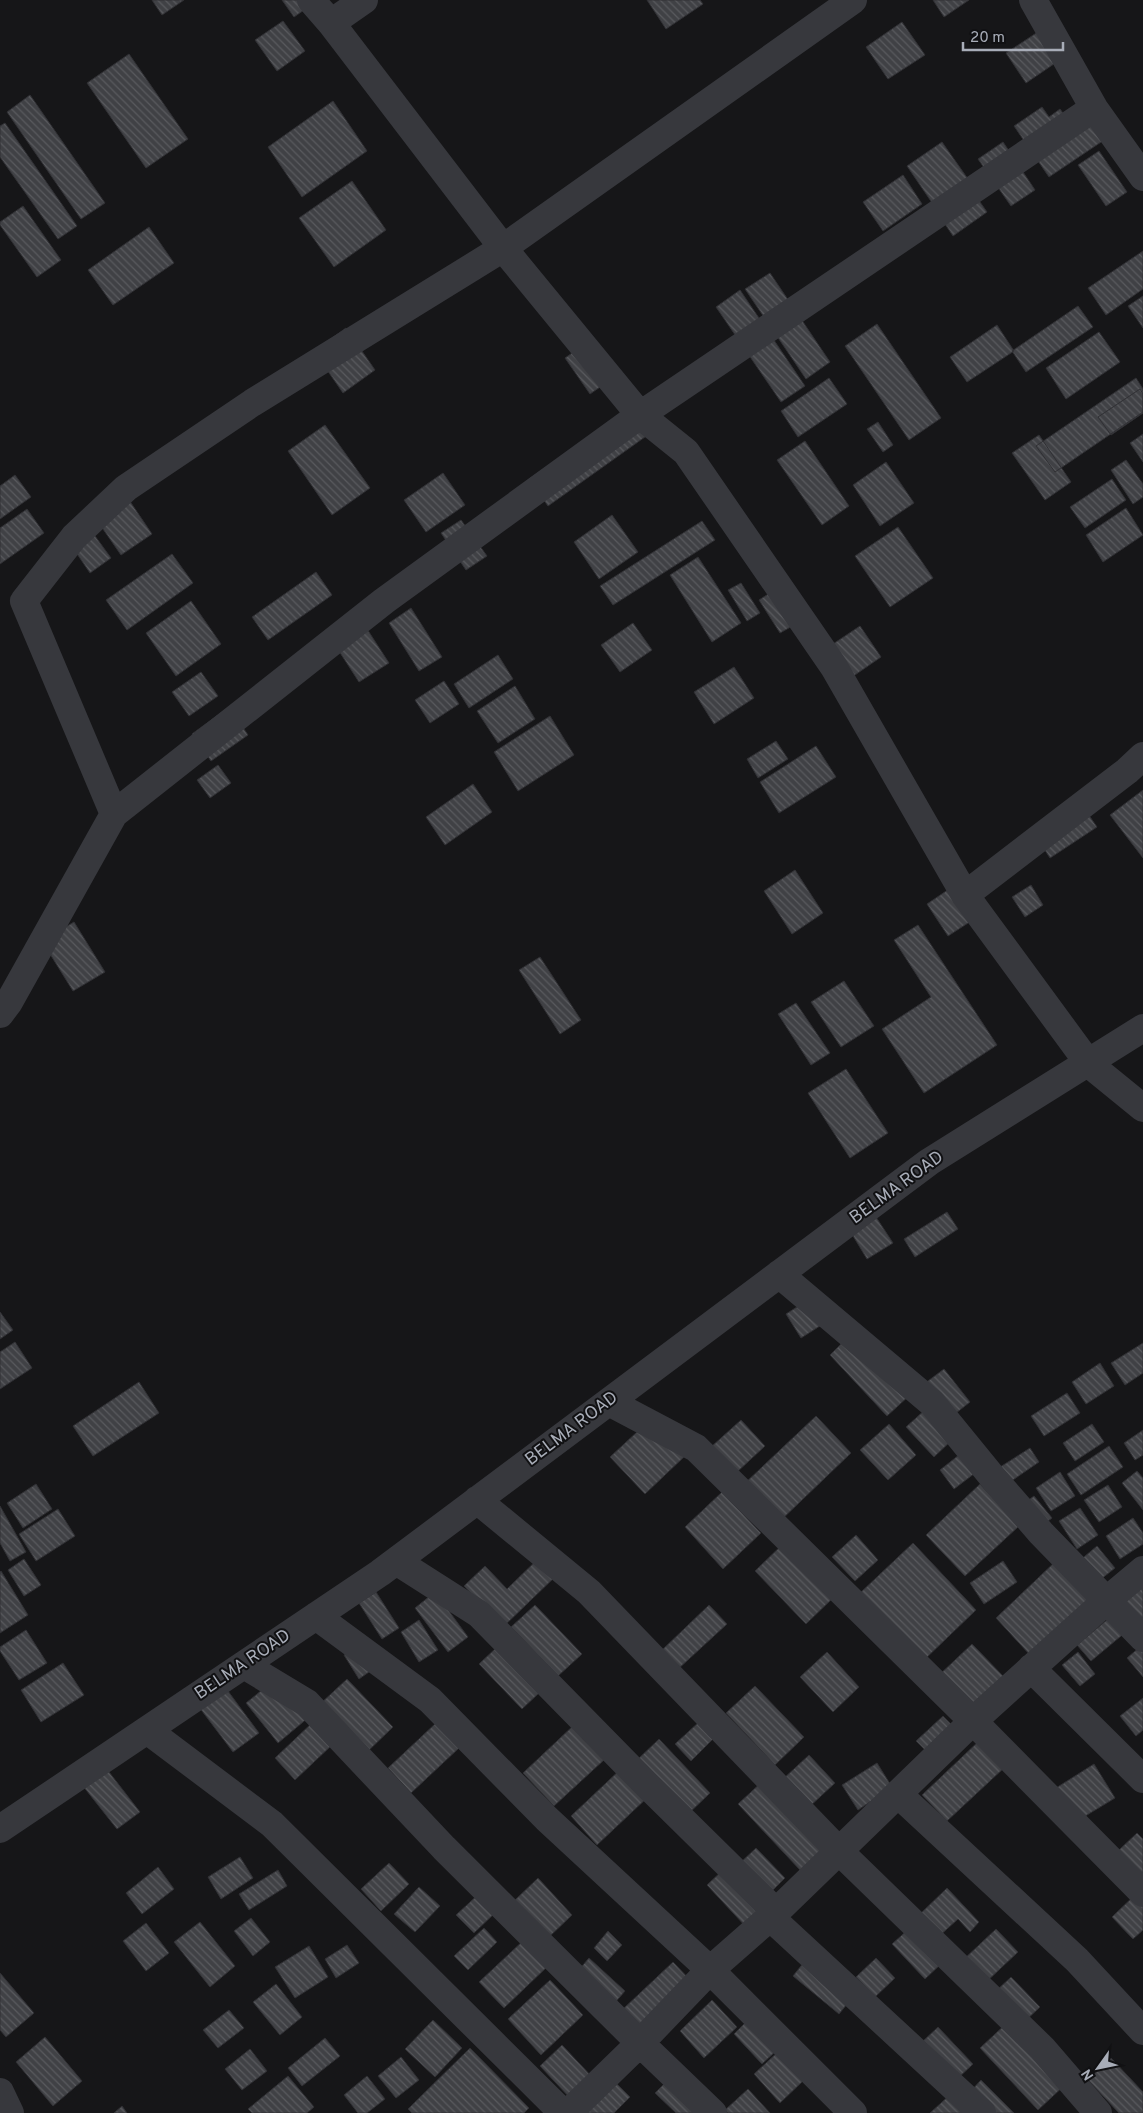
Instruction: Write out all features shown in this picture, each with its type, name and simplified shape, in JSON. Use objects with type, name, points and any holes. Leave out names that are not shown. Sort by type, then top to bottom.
[{"type":"street","points":[[311,0],[331,23],[504,248],[640,414],[686,452],[834,667],[966,895],[1089,1064],[1143,1108]]},
{"type":"street","points":[[331,23],[364,0]]},
{"type":"street","points":[[114,814],[24,601],[74,537],[126,488],[252,403],[504,248],[853,0]]},
{"type":"street","points":[[1033,0],[1094,108],[1143,177]]},
{"type":"street","points":[[0,1014],[9,1002],[114,814],[384,601],[640,414],[1094,108]]},
{"type":"street","points":[[966,895],[1127,771],[1143,756]]},
{"type":"street","name":"BELMA ROAD","points":[[0,1830],[396,1561],[929,1162],[1089,1064],[1143,1028]]},
{"type":"street","points":[[779,1274],[932,1403],[1041,1533],[1143,1638]]},
{"type":"street","points":[[610,1402],[696,1448],[973,1721],[1143,1893]]},
{"type":"street","points":[[477,1500],[590,1592],[840,1851],[1042,2048],[1098,2113]]},
{"type":"street","points":[[396,1561],[479,1614],[773,1915],[982,2113]]},
{"type":"street","points":[[568,2113],[640,2043],[710,1970],[773,1915],[973,1721],[1143,1570]]},
{"type":"street","points":[[316,1616],[430,1700],[547,1819],[710,1970],[853,2113]]},
{"type":"street","points":[[244,1665],[307,1703],[444,1848],[713,2113]]},
{"type":"street","points":[[1032,1668],[1143,1779]]},
{"type":"street","points":[[147,1730],[272,1824],[563,2113]]},
{"type":"street","points":[[898,1794],[1077,1960],[1143,2031]]},
{"type":"street","points":[[0,2092],[10,2113]]},
{"type":"building","points":[[152,0],[184,0],[162,15]]},
{"type":"building","points":[[282,0],[312,0],[314,3],[294,17]]},
{"type":"building","points":[[647,0],[700,0],[703,4],[666,29]]},
{"type":"building","points":[[933,0],[969,0],[944,17]]},
{"type":"building","points":[[283,21],[305,51],[277,71],[255,40]]},
{"type":"building","points":[[902,22],[925,55],[888,79],[866,47]]},
{"type":"building","points":[[1050,24],[1070,53],[1026,83],[1006,53]]},
{"type":"building","points":[[129,54],[188,139],[146,168],[87,83]]},
{"type":"building","points":[[30,95],[105,203],[81,219],[7,112]]},
{"type":"building","points":[[333,101],[367,151],[302,197],[268,147]]},
{"type":"building","points":[[1042,107],[1049,117],[1060,109],[1070,123],[1119,130],[1049,177],[1014,126]]},
{"type":"building","points":[[5,123],[77,226],[58,239],[0,157],[0,126]]},
{"type":"building","points":[[942,142],[975,189],[939,213],[907,166]]},
{"type":"building","points":[[1003,142],[1035,190],[1011,206],[978,159]]},
{"type":"building","points":[[1099,151],[1127,192],[1106,206],[1078,165]]},
{"type":"building","points":[[903,175],[922,204],[883,231],[863,202]]},
{"type":"building","points":[[352,181],[386,230],[334,267],[299,218]]},
{"type":"building","points":[[975,195],[987,212],[953,236],[941,218]]},
{"type":"building","points":[[23,206],[61,260],[37,277],[0,225],[0,222]]},
{"type":"building","points":[[149,227],[174,263],[113,305],[88,270]]},
{"type":"building","points":[[1143,251],[1143,289],[1106,315],[1088,288]]},
{"type":"building","points":[[770,273],[830,362],[806,379],[745,289]]},
{"type":"building","points":[[740,290],[805,386],[781,402],[716,307]]},
{"type":"building","points":[[1143,296],[1143,328],[1128,306]]},
{"type":"building","points":[[1078,306],[1093,327],[1026,372],[1012,351]]},
{"type":"building","points":[[877,324],[941,418],[909,440],[845,346]]},
{"type":"building","points":[[997,325],[1014,351],[967,382],[950,357]]},
{"type":"building","points":[[346,328],[375,370],[343,393],[314,351]]},
{"type":"building","points":[[1099,332],[1120,362],[1066,399],[1046,368]]},
{"type":"building","points":[[591,340],[616,376],[590,394],[565,358]]},
{"type":"building","points":[[829,378],[847,404],[798,437],[781,411]]},
{"type":"building","points":[[1136,378],[1143,389],[1143,412],[1055,472],[1036,446]]},
{"type":"building","points":[[1140,389],[1143,394],[1143,413],[1111,435],[1098,417]]},
{"type":"building","points":[[648,396],[666,422],[548,506],[529,479]]},
{"type":"building","points":[[878,422],[893,445],[883,452],[867,429]]},
{"type":"building","points":[[325,425],[370,488],[332,515],[288,451]]},
{"type":"building","points":[[1143,434],[1143,462],[1130,443]]},
{"type":"building","points":[[1039,435],[1071,482],[1045,500],[1012,453]]},
{"type":"building","points":[[805,441],[849,506],[822,525],[777,460]]},
{"type":"building","points":[[1126,460],[1143,484],[1143,497],[1133,504],[1111,470]]},
{"type":"building","points":[[886,462],[914,503],[880,526],[853,485]]},
{"type":"building","points":[[443,473],[465,505],[426,532],[404,500]]},
{"type":"building","points":[[15,475],[31,497],[0,519],[0,486]]},
{"type":"building","points":[[1112,479],[1126,500],[1085,528],[1070,507]]},
{"type":"building","points":[[125,494],[152,534],[121,555],[94,516]]},
{"type":"building","points":[[1126,508],[1143,535],[1103,562],[1086,535]]},
{"type":"building","points":[[27,509],[44,533],[0,564],[0,528]]},
{"type":"building","points":[[612,515],[638,552],[599,579],[574,542]]},
{"type":"building","points":[[461,520],[487,556],[466,570],[441,533]]},
{"type":"building","points":[[702,521],[715,540],[613,605],[600,586]]},
{"type":"building","points":[[87,525],[111,558],[90,573],[67,539]]},
{"type":"building","points":[[898,527],[933,578],[890,607],[855,556]]},
{"type":"building","points":[[172,554],[193,583],[127,630],[106,600]]},
{"type":"building","points":[[698,557],[741,623],[712,642],[670,575]]},
{"type":"building","points":[[316,572],[332,595],[268,640],[252,617]]},
{"type":"building","points":[[741,583],[760,613],[747,621],[728,590]]},
{"type":"building","points":[[773,591],[794,625],[780,633],[759,600]]},
{"type":"building","points":[[191,601],[221,644],[176,676],[146,633]]},
{"type":"building","points":[[411,608],[442,657],[419,671],[389,623]]},
{"type":"building","points":[[633,623],[652,650],[620,672],[601,645]]},
{"type":"building","points":[[860,626],[881,657],[852,677],[830,646]]},
{"type":"building","points":[[367,629],[389,663],[359,682],[337,648]]},
{"type":"building","points":[[498,655],[513,679],[469,708],[454,684]]},
{"type":"building","points":[[734,667],[754,698],[714,724],[694,692]]},
{"type":"building","points":[[201,672],[218,696],[189,716],[172,692]]},
{"type":"building","points":[[444,681],[459,704],[430,723],[415,700]]},
{"type":"building","points":[[515,686],[535,719],[498,743],[477,711]]},
{"type":"building","points":[[229,707],[248,735],[211,761],[192,734]]},
{"type":"building","points":[[550,716],[574,755],[518,791],[494,752]]},
{"type":"building","points":[[776,741],[788,759],[758,778],[747,759]]},
{"type":"building","points":[[816,746],[836,777],[779,813],[760,782]]},
{"type":"building","points":[[218,765],[231,783],[210,798],[197,780]]},
{"type":"building","points":[[473,784],[492,812],[445,845],[426,817]]},
{"type":"building","points":[[1143,790],[1143,858],[1110,815]]},
{"type":"building","points":[[1079,801],[1097,827],[1050,858],[1039,841]]},
{"type":"building","points":[[795,870],[823,913],[792,934],[764,891]]},
{"type":"building","points":[[964,879],[985,912],[948,936],[927,904]]},
{"type":"building","points":[[1031,885],[1043,905],[1025,917],[1012,897]]},
{"type":"building","points":[[74,922],[105,972],[73,991],[42,941]]},
{"type":"building","points":[[918,925],[997,1045],[924,1093],[882,1029],[931,997],[894,940]]},
{"type":"building","points":[[540,957],[581,1020],[560,1034],[519,970]]},
{"type":"building","points":[[844,981],[874,1026],[841,1047],[811,1002]]},
{"type":"building","points":[[796,1003],[830,1053],[811,1065],[778,1014]]},
{"type":"building","points":[[846,1069],[888,1133],[850,1158],[808,1093]]},
{"type":"building","points":[[872,1211],[893,1243],[867,1259],[847,1226]]},
{"type":"building","points":[[947,1212],[958,1229],[915,1257],[904,1239]]},
{"type":"building","points":[[819,1293],[834,1317],[801,1338],[786,1314]]},
{"type":"building","points":[[0,1312],[13,1330],[0,1339]]},
{"type":"building","points":[[853,1332],[911,1394],[887,1416],[830,1355]]},
{"type":"building","points":[[15,1342],[32,1368],[0,1389],[0,1352]]},
{"type":"building","points":[[1143,1343],[1143,1373],[1125,1385],[1111,1363]]},
{"type":"building","points":[[1100,1363],[1114,1386],[1086,1404],[1072,1382]]},
{"type":"building","points":[[944,1369],[970,1402],[951,1417],[924,1384]]},
{"type":"building","points":[[139,1382],[159,1413],[93,1456],[73,1426]]},
{"type":"building","points":[[1067,1393],[1080,1413],[1044,1436],[1031,1416]]},
{"type":"building","points":[[926,1409],[953,1439],[934,1457],[906,1427]]},
{"type":"building","points":[[816,1416],[851,1453],[778,1523],[743,1485]]},
{"type":"building","points":[[651,1419],[686,1455],[645,1494],[610,1457]]},
{"type":"building","points":[[741,1420],[765,1446],[736,1473],[711,1447]]},
{"type":"building","points":[[889,1424],[916,1455],[888,1480],[860,1450]]},
{"type":"building","points":[[1092,1424],[1104,1442],[1075,1461],[1063,1443]]},
{"type":"building","points":[[1143,1430],[1143,1455],[1135,1460],[1124,1443]]},
{"type":"building","points":[[1109,1446],[1123,1467],[1081,1495],[1067,1474]]},
{"type":"building","points":[[1030,1448],[1039,1462],[1007,1484],[997,1469]]},
{"type":"building","points":[[964,1451],[979,1470],[954,1489],[940,1470]]},
{"type":"building","points":[[1137,1471],[1143,1478],[1143,1510],[1122,1483]]},
{"type":"building","points":[[1060,1472],[1075,1496],[1051,1511],[1036,1488]]},
{"type":"building","points":[[36,1484],[52,1509],[23,1528],[7,1503]]},
{"type":"building","points":[[980,1484],[1019,1526],[965,1576],[926,1535]]},
{"type":"building","points":[[1108,1485],[1122,1507],[1099,1522],[1084,1500]]},
{"type":"building","points":[[722,1492],[761,1533],[723,1569],[685,1527]]},
{"type":"building","points":[[1034,1496],[1052,1518],[1039,1528],[1022,1505]]},
{"type":"building","points":[[0,1506],[26,1552],[10,1561],[0,1543]]},
{"type":"building","points":[[1080,1508],[1098,1535],[1077,1549],[1059,1521]]},
{"type":"building","points":[[58,1509],[75,1536],[36,1561],[19,1534]]},
{"type":"building","points":[[1133,1518],[1143,1533],[1143,1544],[1120,1559],[1106,1536]]},
{"type":"building","points":[[856,1535],[878,1560],[855,1581],[832,1557]]},
{"type":"building","points":[[786,1541],[836,1595],[806,1624],[755,1571]]},
{"type":"building","points":[[913,1543],[976,1610],[923,1661],[859,1594]]},
{"type":"building","points":[[1097,1546],[1115,1568],[1096,1583],[1078,1562]]},
{"type":"building","points":[[542,1555],[559,1573],[503,1627],[464,1586],[485,1566],[507,1589]]},
{"type":"building","points":[[24,1559],[41,1585],[24,1596],[8,1570]]},
{"type":"building","points":[[1057,1560],[1093,1598],[1031,1656],[996,1618]]},
{"type":"building","points":[[1003,1561],[1017,1582],[984,1604],[970,1583]]},
{"type":"building","points":[[0,1572],[28,1615],[0,1633]]},
{"type":"building","points":[[1143,1581],[1143,1626],[1120,1602]]},
{"type":"building","points":[[376,1592],[399,1628],[382,1639],[359,1603]]},
{"type":"building","points":[[435,1592],[468,1637],[448,1652],[415,1608]]},
{"type":"building","points":[[535,1605],[582,1654],[558,1676],[511,1627]]},
{"type":"building","points":[[709,1605],[727,1624],[677,1670],[660,1652]]},
{"type":"building","points":[[1114,1614],[1127,1631],[1091,1661],[1077,1645]]},
{"type":"building","points":[[419,1620],[438,1650],[419,1662],[401,1632]]},
{"type":"building","points":[[26,1630],[47,1663],[19,1680],[0,1651],[0,1647]]},
{"type":"building","points":[[361,1644],[376,1667],[359,1679],[344,1655]]},
{"type":"building","points":[[972,1644],[1003,1676],[968,1710],[937,1677]]},
{"type":"building","points":[[1141,1646],[1143,1648],[1143,1677],[1127,1658]]},
{"type":"building","points":[[496,1648],[539,1693],[522,1709],[479,1664]]},
{"type":"building","points":[[827,1652],[859,1687],[833,1712],[800,1677]]},
{"type":"building","points":[[1078,1652],[1095,1674],[1080,1686],[1062,1665]]},
{"type":"building","points":[[63,1663],[84,1695],[41,1722],[21,1690]]},
{"type":"building","points":[[278,1677],[309,1717],[278,1743],[246,1703]]},
{"type":"building","points":[[347,1679],[393,1727],[365,1754],[319,1705]]},
{"type":"building","points":[[222,1683],[259,1733],[233,1752],[196,1703]]},
{"type":"building","points":[[755,1686],[804,1737],[775,1765],[726,1713]]},
{"type":"building","points":[[1143,1698],[1143,1730],[1136,1736],[1120,1716]]},
{"type":"building","points":[[943,1716],[955,1728],[928,1753],[916,1741]]},
{"type":"building","points":[[313,1722],[333,1744],[295,1780],[275,1758]]},
{"type":"building","points":[[699,1722],[714,1738],[691,1761],[675,1744]]},
{"type":"building","points":[[436,1723],[459,1748],[411,1793],[388,1768]]},
{"type":"building","points":[[574,1725],[605,1759],[554,1806],[523,1773]]},
{"type":"building","points":[[659,1739],[710,1793],[685,1817],[634,1763]]},
{"type":"building","points":[[980,1740],[1005,1767],[947,1821],[922,1795]]},
{"type":"building","points":[[809,1755],[835,1783],[808,1808],[782,1780]]},
{"type":"building","points":[[102,1763],[140,1812],[117,1829],[79,1781]]},
{"type":"building","points":[[877,1763],[892,1787],[858,1810],[842,1785]]},
{"type":"building","points":[[1094,1764],[1115,1798],[1077,1821],[1056,1788]]},
{"type":"building","points":[[623,1767],[649,1796],[597,1845],[571,1816]]},
{"type":"building","points":[[764,1780],[827,1847],[801,1871],[738,1804]]},
{"type":"building","points":[[1137,1833],[1143,1839],[1143,1878],[1118,1851]]},
{"type":"building","points":[[756,1848],[785,1878],[767,1896],[738,1865]]},
{"type":"building","points":[[240,1857],[253,1878],[221,1899],[208,1877]]},
{"type":"building","points":[[389,1863],[409,1884],[381,1911],[361,1889]]},
{"type":"building","points":[[158,1867],[174,1889],[142,1914],[126,1893]]},
{"type":"building","points":[[278,1870],[287,1886],[249,1910],[239,1894]]},
{"type":"building","points":[[723,1870],[765,1913],[748,1929],[707,1885]]},
{"type":"building","points":[[538,1878],[572,1915],[548,1938],[513,1902]]},
{"type":"building","points":[[419,1887],[440,1906],[415,1932],[394,1914]]},
{"type":"building","points":[[947,1888],[979,1922],[970,1932],[958,1919],[937,1938],[917,1917]]},
{"type":"building","points":[[481,1892],[498,1910],[474,1933],[456,1915]]},
{"type":"building","points":[[1137,1893],[1143,1899],[1143,1930],[1133,1939],[1112,1917]]},
{"type":"building","points":[[251,1918],[270,1942],[253,1956],[234,1931]]},
{"type":"building","points":[[200,1922],[235,1966],[210,1987],[174,1942]]},
{"type":"building","points":[[146,1923],[169,1953],[146,1971],[123,1941]]},
{"type":"building","points":[[911,1927],[943,1962],[925,1979],[892,1944]]},
{"type":"building","points":[[484,1928],[497,1942],[468,1970],[454,1956]]},
{"type":"building","points":[[996,1929],[1018,1952],[984,1984],[962,1961]]},
{"type":"building","points":[[608,1931],[622,1945],[607,1961],[594,1948]]},
{"type":"building","points":[[525,1939],[549,1965],[504,2008],[479,1982]]},
{"type":"building","points":[[347,1945],[359,1963],[336,1978],[325,1959]]},
{"type":"building","points":[[309,1946],[328,1977],[295,1998],[275,1967]]},
{"type":"building","points":[[589,1958],[625,1991],[613,2005],[577,1972]]},
{"type":"building","points":[[876,1958],[895,1978],[875,1997],[856,1977]]},
{"type":"building","points":[[805,1961],[851,1999],[839,2014],[793,1976]]},
{"type":"building","points":[[673,1962],[692,1982],[641,2030],[622,2010]]},
{"type":"building","points":[[0,1973],[34,2013],[6,2037],[0,2030]]},
{"type":"building","points":[[1011,1977],[1040,2007],[1024,2022],[995,1992]]},
{"type":"building","points":[[550,1980],[583,2015],[541,2055],[508,2019]]},
{"type":"building","points":[[276,1984],[302,2017],[280,2035],[253,2002]]},
{"type":"building","points":[[712,2000],[737,2027],[704,2058],[680,2031]]},
{"type":"building","points":[[229,2010],[244,2028],[218,2048],[203,2030]]},
{"type":"building","points":[[433,2020],[462,2048],[435,2077],[405,2049]]},
{"type":"building","points":[[748,2020],[777,2050],[762,2064],[734,2034]]},
{"type":"building","points":[[1008,2022],[1067,2083],[1038,2110],[980,2048]]},
{"type":"building","points":[[938,2027],[973,2064],[956,2080],[921,2043]]},
{"type":"building","points":[[45,2037],[82,2081],[53,2106],[16,2062]]},
{"type":"building","points":[[325,2038],[340,2056],[302,2086],[288,2068]]},
{"type":"building","points":[[562,2045],[593,2078],[571,2099],[540,2066]]},
{"type":"building","points":[[470,2048],[529,2108],[524,2113],[412,2113],[408,2109]]},
{"type":"building","points":[[250,2049],[267,2071],[242,2090],[225,2069]]},
{"type":"building","points":[[779,2051],[805,2079],[780,2103],[754,2074]]},
{"type":"building","points":[[401,2057],[419,2080],[396,2098],[378,2076]]},
{"type":"building","points":[[1111,2058],[1143,2092],[1143,2113],[1119,2113],[1088,2080]]},
{"type":"building","points":[[288,2076],[314,2107],[307,2113],[252,2113],[248,2109]]},
{"type":"building","points":[[367,2076],[385,2099],[367,2113],[358,2113],[344,2095]]},
{"type":"building","points":[[611,2078],[630,2097],[614,2113],[583,2113]]},
{"type":"building","points":[[669,2079],[696,2113],[676,2113],[655,2093]]},
{"type":"building","points":[[981,2080],[1014,2113],[991,2113],[970,2092]]},
{"type":"building","points":[[748,2089],[770,2113],[728,2113],[725,2110]]},
{"type":"building","points":[[952,2093],[968,2113],[930,2113]]},
{"type":"building","points":[[122,2106],[127,2113],[114,2113]]}]
